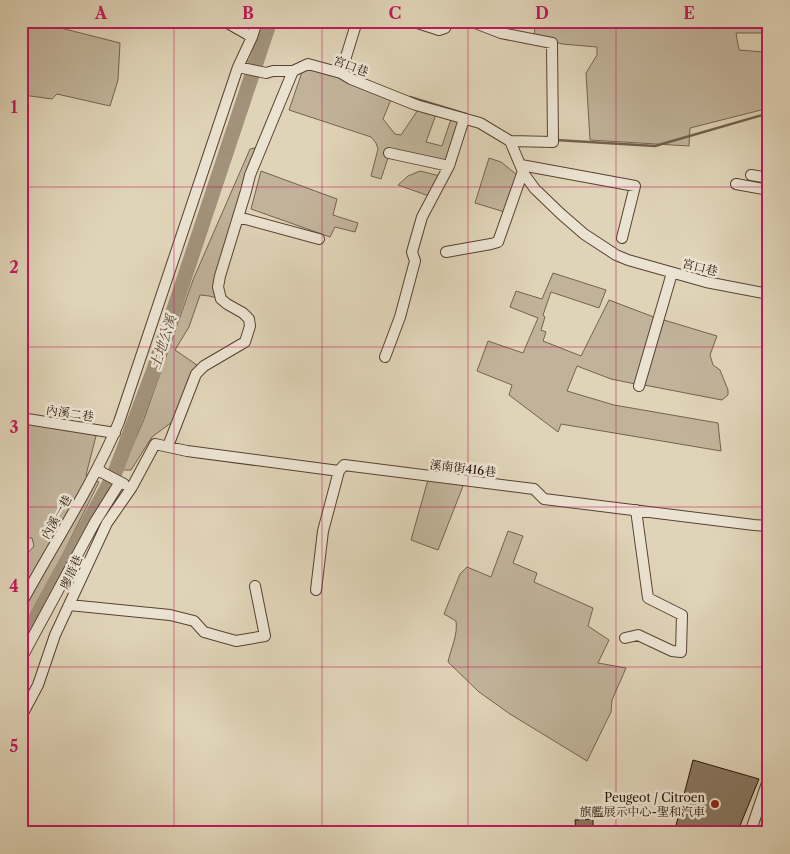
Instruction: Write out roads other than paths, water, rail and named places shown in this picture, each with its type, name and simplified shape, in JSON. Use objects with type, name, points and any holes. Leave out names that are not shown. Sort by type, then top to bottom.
[{"type":"street","points":[[224,21],[252,37]]},
{"type":"street","name":"內溪一巷","points":[[21,604],[100,471],[119,422],[257,21]]},
{"type":"street","points":[[341,73],[357,21]]},
{"type":"street","points":[[411,21],[439,30],[445,28],[449,21]]},
{"type":"street","points":[[470,21],[502,33],[552,43],[553,142],[510,141]]},
{"type":"street","points":[[502,33],[504,21]]},
{"type":"street","name":"宮口巷","points":[[242,68],[266,73],[294,71],[308,64],[341,73],[416,105],[480,124],[510,141],[522,168],[535,189],[584,234],[616,255],[706,282],[769,294]]},
{"type":"street","points":[[168,446],[196,374],[204,366],[245,342],[250,326],[249,319],[244,313],[221,299],[218,287],[250,175],[294,71]]},
{"type":"street","points":[[385,357],[400,317],[415,261],[412,252],[422,217],[449,166],[464,119]]},
{"type":"street","points":[[389,153],[449,166]]},
{"type":"street","points":[[446,252],[498,242],[522,168],[635,186],[622,238]]},
{"type":"street","points":[[751,175],[769,178]]},
{"type":"street","points":[[736,184],[769,190]]},
{"type":"street","points":[[238,217],[319,239]]},
{"type":"street","points":[[640,386],[672,273]]},
{"type":"street","name":"內溪二巷","points":[[21,418],[115,433]]},
{"type":"street","name":"溪南街416巷","points":[[155,444],[187,451],[339,471],[344,465],[534,489],[544,499],[754,526],[769,526]]},
{"type":"street","name":"廖厝巷","points":[[21,717],[38,685],[55,636],[107,523],[132,488],[155,444]]},
{"type":"street","points":[[100,471],[132,488]]},
{"type":"street","points":[[316,590],[323,531],[339,471]]},
{"type":"street","points":[[21,660],[95,522],[120,482]]},
{"type":"street","points":[[625,638],[638,635],[672,651],[681,652],[682,615],[648,598],[636,510]]},
{"type":"street","points":[[69,605],[170,615],[194,621],[204,632],[236,641],[265,636],[255,586]]},
{"type":"street","points":[[750,833],[769,777]]},
{"type":"waterway","name":"土地公溪","points":[[21,647],[114,475],[153,372],[270,21]]},
{"type":"waterway","points":[[410,97],[466,114]]},
{"type":"waterway","points":[[556,140],[655,146],[769,113]]},
{"type":"place","name":"Peugeot / Citroen 旗艦展示中心-聖和汽車","points":[[715,804]]}]
